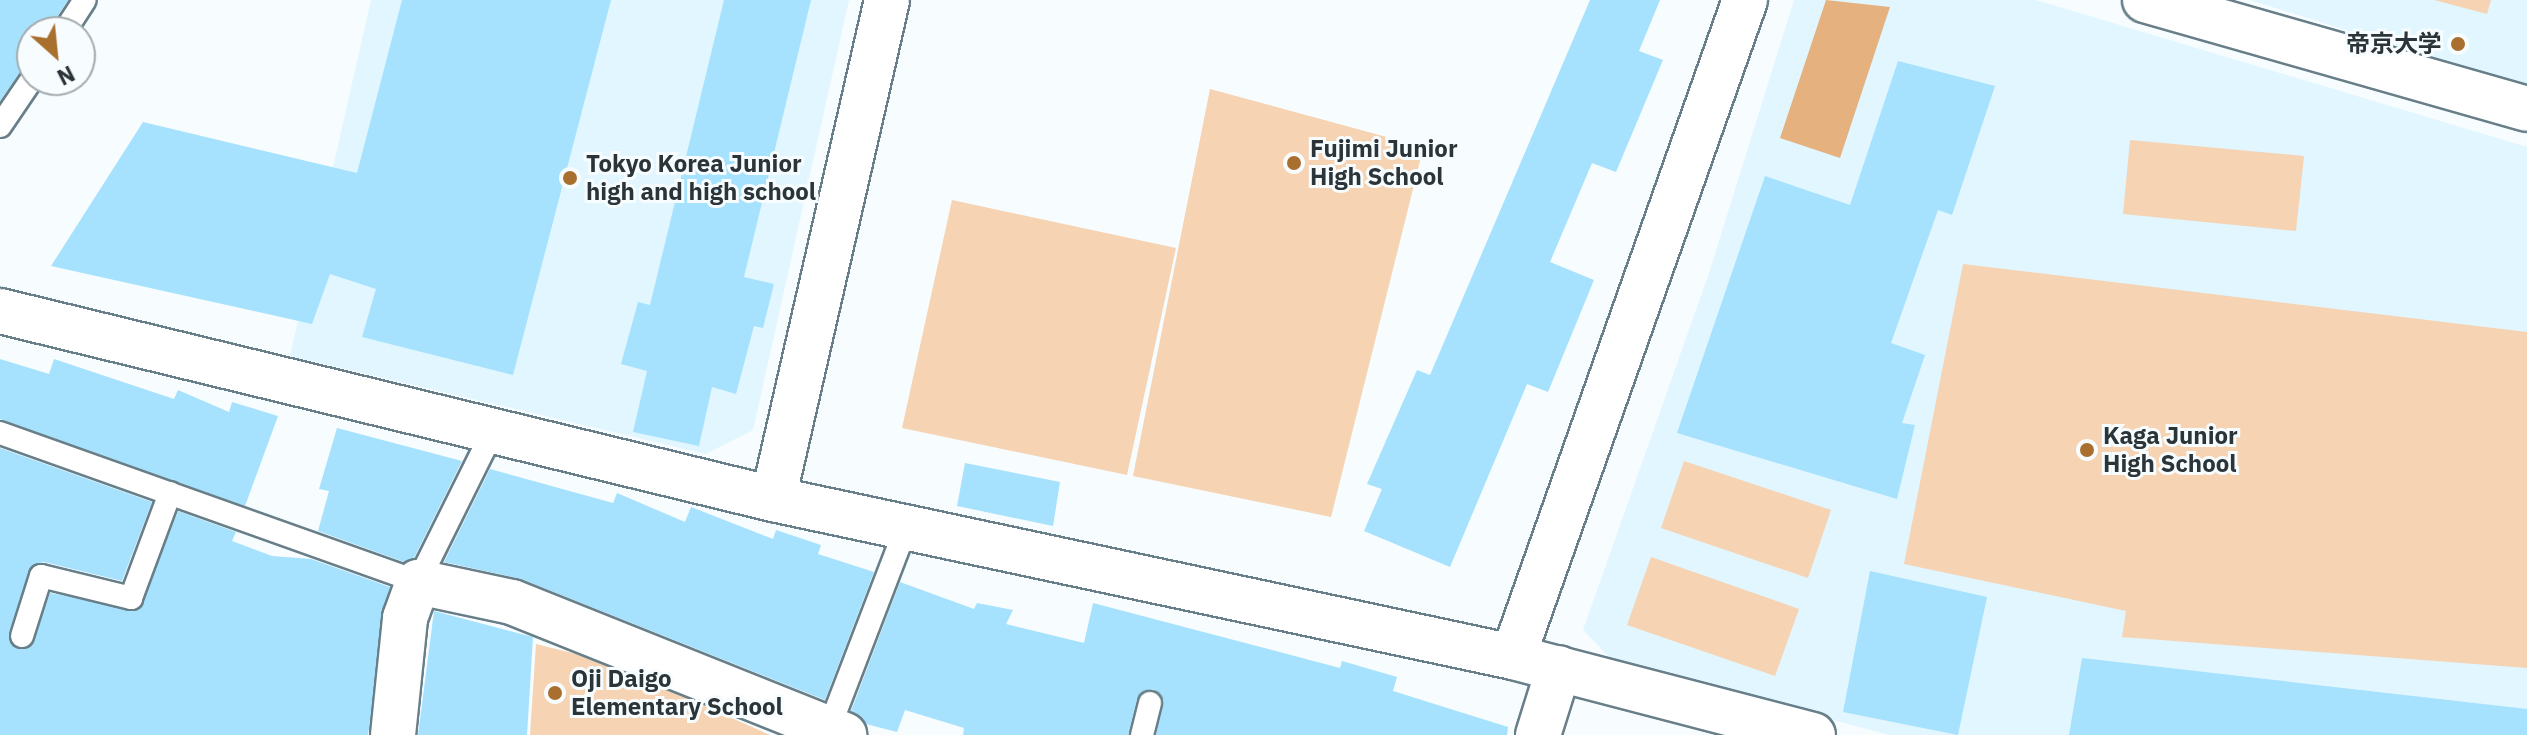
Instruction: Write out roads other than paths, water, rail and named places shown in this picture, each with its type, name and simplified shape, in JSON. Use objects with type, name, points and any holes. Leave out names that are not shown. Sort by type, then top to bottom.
[{"type":"street","points":[[773,499],[887,0]]},
{"type":"street","points":[[1513,657],[1745,0]]},
{"type":"street","points":[[2145,0],[2527,109]]},
{"type":"street","points":[[0,311],[773,499],[1513,657],[1813,735]]},
{"type":"street","points":[[393,735],[405,618],[418,582],[512,602],[825,732]]},
{"type":"street","points":[[1538,735],[1559,668]]},
{"type":"lane","points":[[0,126],[20,96]]},
{"type":"lane","points":[[0,433],[418,582],[492,433]]},
{"type":"lane","points":[[22,636],[41,576],[131,598],[170,493]]},
{"type":"lane","points":[[825,732],[906,528]]},
{"type":"lane","points":[[1142,735],[1150,703]]},
{"type":"place","name":"帝京大学","points":[[2458,44]]},
{"type":"place","name":"Fujimi Junior High School","points":[[1294,163]]},
{"type":"place","name":"Tokyo Korea Junior high and high school","points":[[570,178]]},
{"type":"place","name":"Kaga Junior High School","points":[[2087,450]]},
{"type":"place","name":"Oji Daigo Elementary School","points":[[555,693]]}]
